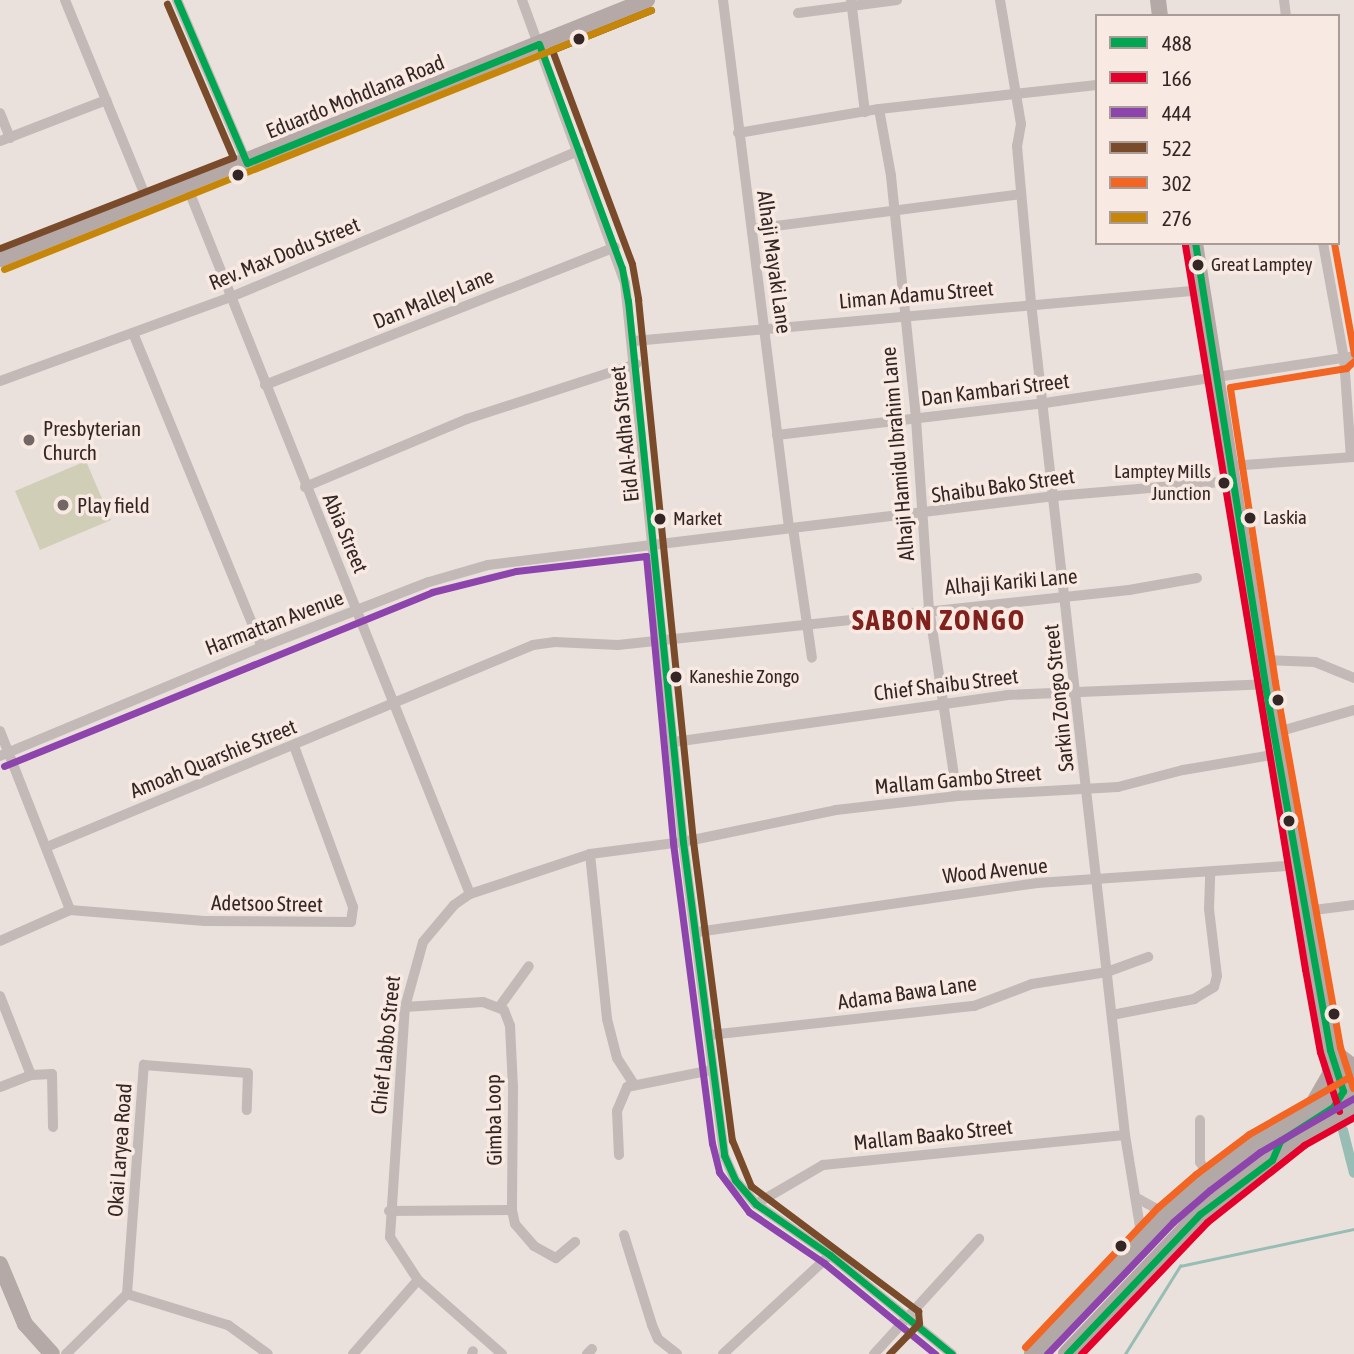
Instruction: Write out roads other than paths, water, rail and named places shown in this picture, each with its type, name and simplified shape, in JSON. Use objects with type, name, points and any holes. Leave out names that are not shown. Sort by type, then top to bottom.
[{"type":"main road","name":"Eduardo Mohdlana Road","points":[[0,259],[247,163],[647,0]]},
{"type":"main road","points":[[1195,245],[1265,684],[1300,865],[1331,1049],[1351,1102]]},
{"type":"main road","points":[[1331,1049],[1354,1069]]},
{"type":"main road","points":[[1033,1354],[1166,1214],[1210,1177],[1308,1111],[1327,1087],[1331,1049]]},
{"type":"main road","points":[[1308,1111],[1351,1102]]},
{"type":"main road","points":[[1067,1354],[1200,1214],[1272,1160],[1298,1136],[1351,1102]]},
{"type":"main road","points":[[0,1264],[24,1324],[52,1354]]},
{"type":"street","points":[[65,0],[148,202]]},
{"type":"street","name":"Eid Al-Adha Street","points":[[522,0],[615,247],[634,341],[683,842],[697,932],[724,1155],[735,1180],[756,1204],[830,1255],[910,1317],[952,1354]]},
{"type":"street","name":"Alhaji Mayaki Lane","points":[[723,0],[777,435],[812,658]]},
{"type":"street","points":[[798,13],[852,3],[898,0]]},
{"type":"street","name":"Sarkin Zongo Street","points":[[1000,0],[1021,130],[1017,146],[1031,303],[1045,403],[1125,1135],[1142,1239]]},
{"type":"street","points":[[181,1],[247,163]]},
{"type":"street","points":[[852,3],[865,112]]},
{"type":"street","points":[[738,133],[879,109],[1095,85]]},
{"type":"street","points":[[0,113],[5,139],[106,100]]},
{"type":"street","name":"Alhaji Hamidu Ibrahim Lane","points":[[879,109],[916,419],[929,608],[946,702],[957,796]]},
{"type":"street","name":"Rev. Max Dodu Street","points":[[0,381],[231,297],[579,151]]},
{"type":"street","name":"Abia Street","points":[[187,186],[305,487],[358,610],[392,707],[470,894]]},
{"type":"street","points":[[752,229],[1020,194]]},
{"type":"street","points":[[1323,245],[1349,357],[1352,457]]},
{"type":"street","name":"Dan Malley Lane","points":[[265,385],[615,247]]},
{"type":"street","name":"Liman Adamu Street","points":[[634,341],[903,314],[1203,290]]},
{"type":"street","points":[[133,333],[262,648]]},
{"type":"street","name":"Dan Kambari Street","points":[[777,435],[1045,403],[1349,357]]},
{"type":"street","points":[[305,487],[467,419],[636,364]]},
{"type":"street","name":"Shaibu Bako Street","points":[[655,544],[923,516],[1352,457]]},
{"type":"street","name":"Harmattan Avenue","points":[[5,754],[358,610],[488,565],[655,544]]},
{"type":"street","name":"Alhaji Kariki Lane","points":[[662,639],[1197,578]]},
{"type":"street","name":"Amoah Quarshie Street","points":[[49,846],[392,707],[533,645],[555,642],[601,646],[662,639]]},
{"type":"street","points":[[1261,660],[1315,662],[1354,678]]},
{"type":"street","name":"Chief Shaibu Street","points":[[674,742],[946,702],[1076,691],[1265,684]]},
{"type":"street","points":[[1274,733],[1354,710]]},
{"type":"street","points":[[0,731],[5,754],[49,846],[71,910]]},
{"type":"street","name":"Adetsoo Street","points":[[0,941],[71,910],[205,921],[351,922],[354,907],[293,746]]},
{"type":"street","name":"Mallam Gambo Street","points":[[683,842],[773,820],[957,796],[1118,787],[1184,770],[1278,754]]},
{"type":"street","name":"Chief Labbo Street","points":[[502,1354],[418,1280],[390,1237],[389,1211],[405,1007],[422,942],[454,905],[470,894],[590,854],[683,842]]},
{"type":"street","points":[[590,854],[607,1019],[617,1058],[633,1083]]},
{"type":"street","name":"Wood Avenue","points":[[697,932],[943,895],[1300,865]]},
{"type":"street","points":[[1112,1015],[1194,999],[1214,987],[1217,976],[1209,909],[1210,872]]},
{"type":"street","points":[[1306,911],[1354,905]]},
{"type":"street","name":"Adama Bawa Lane","points":[[710,1035],[949,1010],[1050,980],[1107,972],[1148,957]]},
{"type":"street","points":[[405,1007],[483,1002],[499,1006],[529,966]]},
{"type":"street","points":[[0,996],[31,1075]]},
{"type":"street","name":"Gimba Loop","points":[[499,1006],[510,1026],[512,1210]]},
{"type":"street","name":"Okai Laryea Road","points":[[127,1294],[144,1065],[248,1073],[247,1110]]},
{"type":"street","points":[[633,1083],[712,1070]]},
{"type":"street","points":[[0,1087],[31,1075],[52,1074],[53,1127]]},
{"type":"street","points":[[619,1155],[617,1111],[633,1083]]},
{"type":"street","points":[[1200,1120],[1200,1161],[1210,1177]]},
{"type":"street","name":"Mallam Baako Street","points":[[756,1204],[823,1165],[1125,1135]]},
{"type":"street","points":[[1137,1198],[1166,1214]]},
{"type":"street","points":[[389,1211],[512,1210],[523,1234],[548,1255],[556,1258],[575,1242]]},
{"type":"street","points":[[624,1235],[658,1339],[677,1354]]},
{"type":"street","points":[[874,1354],[979,1240]]},
{"type":"street","points":[[723,1354],[830,1255]]},
{"type":"street","points":[[353,1354],[418,1280]]},
{"type":"street","points":[[66,1354],[127,1294],[228,1325],[268,1354]]},
{"type":"waterway","points":[[1343,1130],[1354,1173]]},
{"type":"waterway","points":[[1125,1354],[1180,1266],[1354,1229]]},
{"type":"place","name":"Great Lamptey","points":[[1198,265]]},
{"type":"place","name":"Presbyterian Church","points":[[29,440]]},
{"type":"place","name":"Lamptey Mills Junction","points":[[1224,483]]},
{"type":"place","name":"Play field","points":[[63,505]]},
{"type":"place","name":"Laskia","points":[[1250,518]]},
{"type":"place","name":"Market","points":[[660,519]]},
{"type":"place","name":"Kaneshie Zongo","points":[[676,677]]},
{"type":"district","name":"SABON ZONGO","points":[[939,620]]}]
